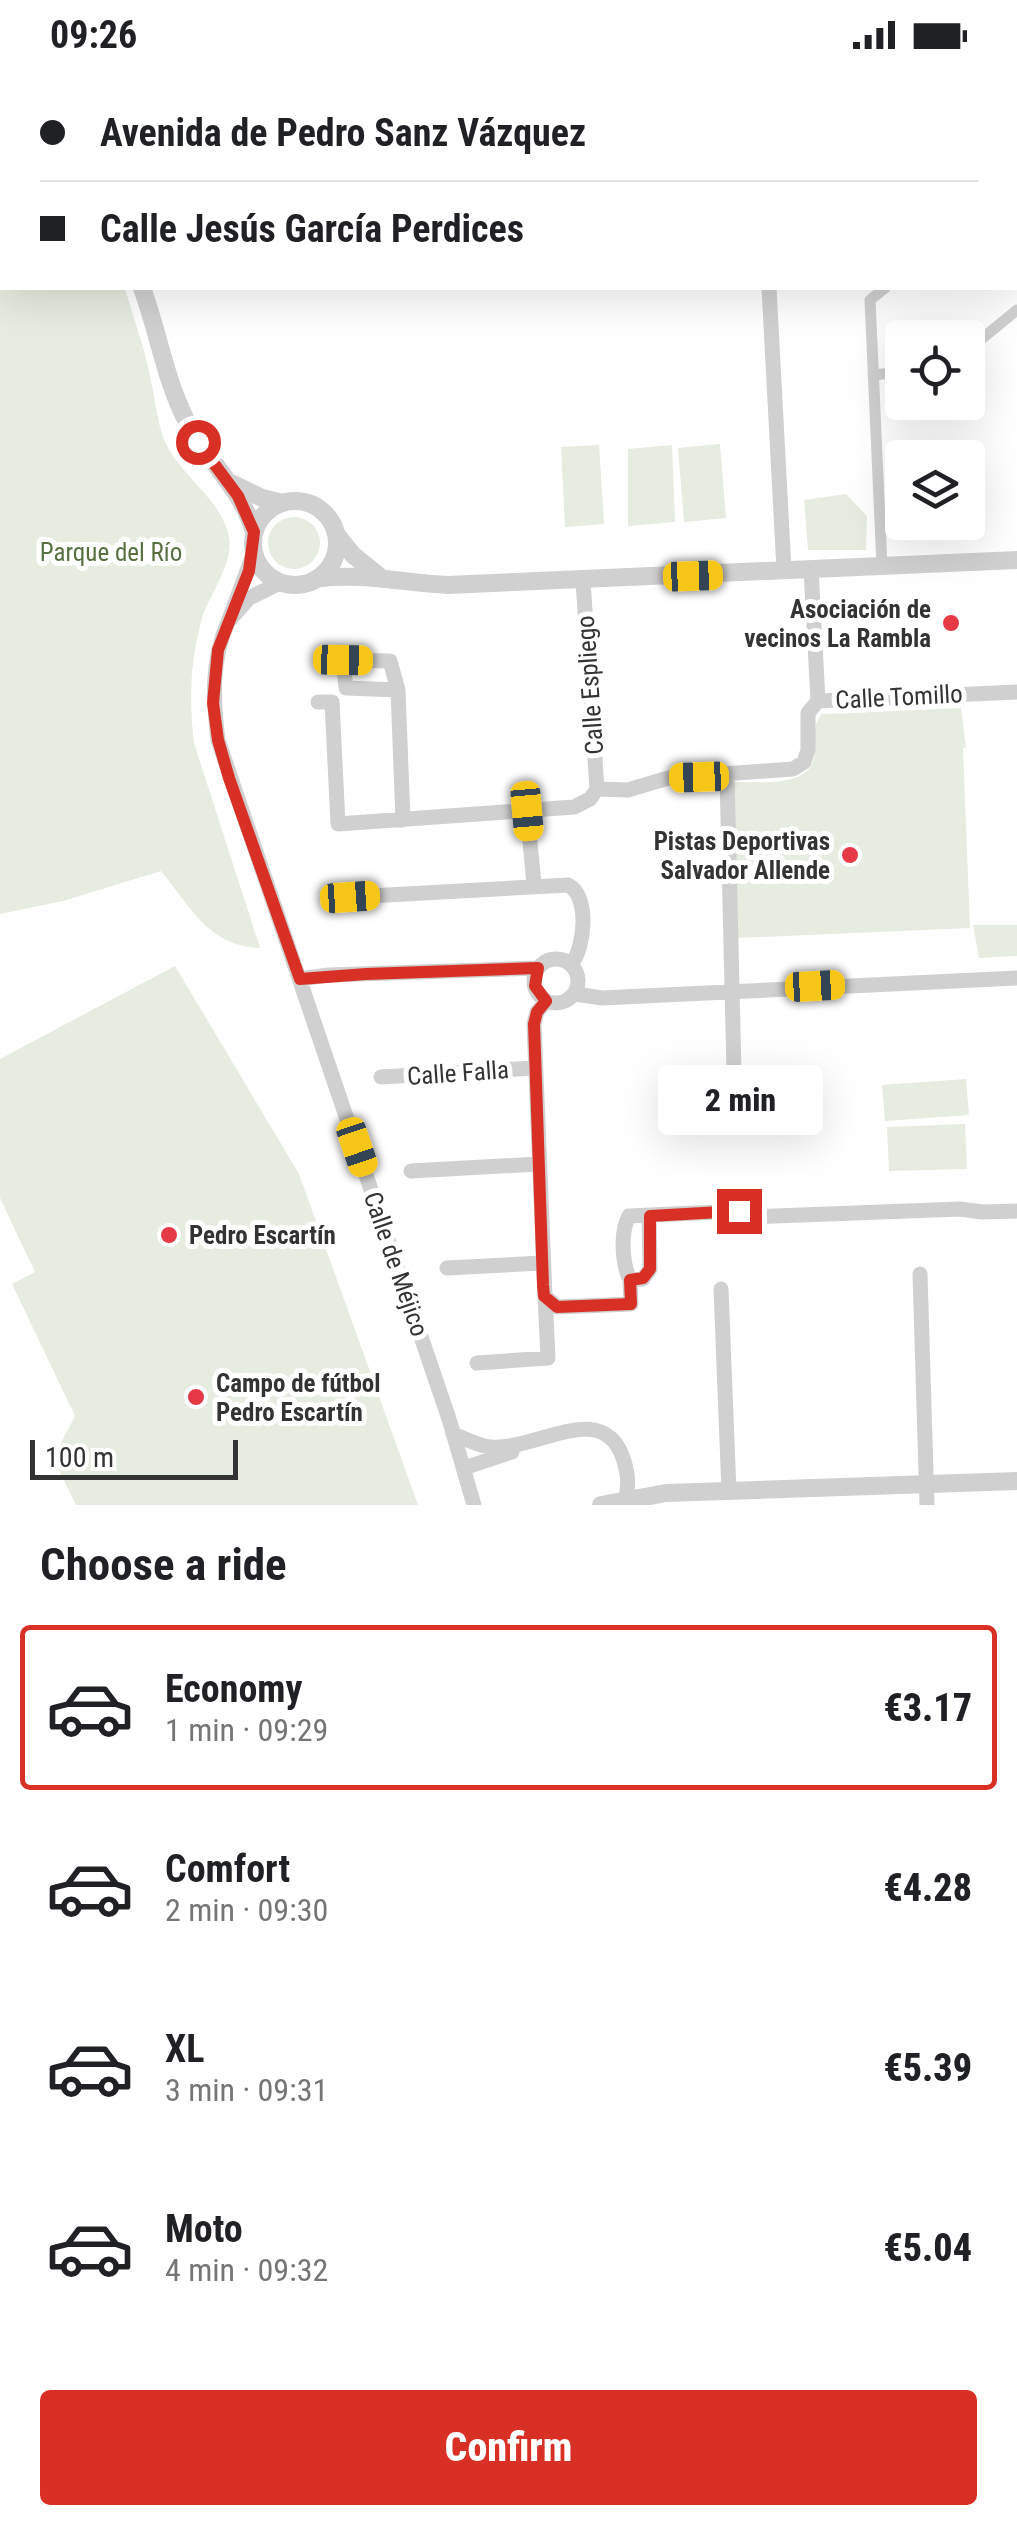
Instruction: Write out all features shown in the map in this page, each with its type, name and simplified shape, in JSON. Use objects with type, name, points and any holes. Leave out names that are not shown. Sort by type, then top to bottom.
[{"type":"street","points":[[143,290],[174,396],[198,442],[245,509],[254,532],[254,552],[263,571],[280,583],[300,585],[320,578],[379,576],[448,585],[583,581],[1017,560]]},
{"type":"street","points":[[769,290],[784,570]]},
{"type":"street","points":[[882,566],[870,300],[883,290]]},
{"type":"street","points":[[985,336],[1017,310]]},
{"type":"street","points":[[873,375],[885,374]]},
{"type":"street","points":[[228,482],[262,498],[303,502],[321,510],[353,555],[379,576]]},
{"type":"street","points":[[254,532],[268,511],[283,502]]},
{"type":"street","points":[[320,578],[332,563],[336,534]]},
{"type":"street","name":"Calle de Méjico","points":[[254,552],[216,666],[213,703],[218,740],[474,1505]]},
{"type":"street","points":[[811,569],[818,701]]},
{"type":"street","name":"Calle Espliego","points":[[583,581],[598,789]]},
{"type":"street","points":[[228,622],[249,598],[280,583]]},
{"type":"street","points":[[398,690],[402,820]]},
{"type":"street","name":"Calle Tomillo","points":[[318,702],[332,702],[338,824],[574,806],[590,799],[598,789],[628,790],[668,778],[794,770],[804,762],[808,750],[808,713],[818,701],[1017,692]]},
{"type":"street","points":[[727,776],[735,1115]]},
{"type":"street","points":[[527,811],[534,884]]},
{"type":"street","points":[[350,897],[568,885],[578,892],[582,940],[571,964]]},
{"type":"street","points":[[300,979],[538,968],[554,960],[571,964]]},
{"type":"street","points":[[546,1001],[565,1002],[575,994],[578,978],[571,964]]},
{"type":"street","points":[[538,968],[535,986],[546,1001]]},
{"type":"street","points":[[575,994],[602,998],[1017,978]]},
{"type":"street","points":[[477,1363],[548,1358],[535,1068],[535,1017],[546,1001]]},
{"type":"street","name":"Calle Falla","points":[[381,1078],[535,1068]]},
{"type":"street","points":[[411,1171],[538,1164]]},
{"type":"street","points":[[544,1296],[557,1307],[631,1304],[626,1270],[629,1216],[739,1211],[750,1218],[960,1209],[1017,1211]]},
{"type":"street","points":[[630,1280],[643,1278],[650,1269],[650,1216]]},
{"type":"street","points":[[448,1268],[542,1262]]},
{"type":"street","points":[[920,1274],[927,1505]]},
{"type":"street","points":[[721,1288],[729,1492]]},
{"type":"street","points":[[453,1434],[489,1447],[573,1431],[602,1430],[611,1436],[628,1475],[626,1502]]},
{"type":"street","points":[[464,1468],[573,1431]]},
{"type":"street","points":[[601,1505],[729,1492],[1017,1481]]},
{"type":"green space","name":"Parque del Río","points":[[0,290],[126,290],[165,442],[218,511],[229,537],[228,558],[197,637],[192,727],[260,948],[242,946],[214,932],[161,871],[63,901],[0,914]]},
{"type":"green space","points":[[720,444],[726,518],[684,522],[678,448]]},
{"type":"green space","points":[[599,445],[604,524],[565,527],[561,447]]},
{"type":"green space","points":[[672,445],[675,522],[628,526],[628,449]]},
{"type":"green space","points":[[846,494],[867,516],[866,550],[808,550],[804,500]]},
{"type":"green space","points":[[294,517],[313,524],[320,543],[313,562],[294,569],[275,562],[268,543],[275,524]]},
{"type":"green space","name":"Pistas Deportivas Salvador Allende","points":[[961,708],[966,747],[963,748],[970,928],[737,938],[731,782],[782,781],[804,773],[812,765],[815,728],[822,714]]},
{"type":"green space","points":[[973,925],[1017,925],[1017,956],[979,958]]},
{"type":"green space","name":"Pedro Escartín","points":[[175,966],[299,1174],[418,1505],[76,1505],[53,1458],[75,1416],[12,1284],[35,1272],[0,1198],[0,1059]]},
{"type":"green space","points":[[966,1079],[969,1115],[885,1121],[882,1085]]},
{"type":"green space","points":[[965,1124],[967,1169],[889,1171],[887,1127]]},
{"type":"place","name":"Asociación de vecinos La Rambla","points":[[951,623]]},
{"type":"place","name":"Pistas Deportivas Salvador Allende","points":[[850,855]]},
{"type":"place","name":"Pedro Escartín","points":[[169,1235]]},
{"type":"place","name":"Campo de fútbol Pedro Escartín","points":[[196,1397]]},
{"type":"route","points":[[198,442],[238,496],[254,532],[249,571],[218,650],[213,703],[229,778],[300,979],[538,968],[535,986],[546,1001],[534,1024],[543,1285],[549,1303],[557,1307],[631,1304],[630,1280],[643,1278],[650,1269],[650,1216],[739,1211]]}]
